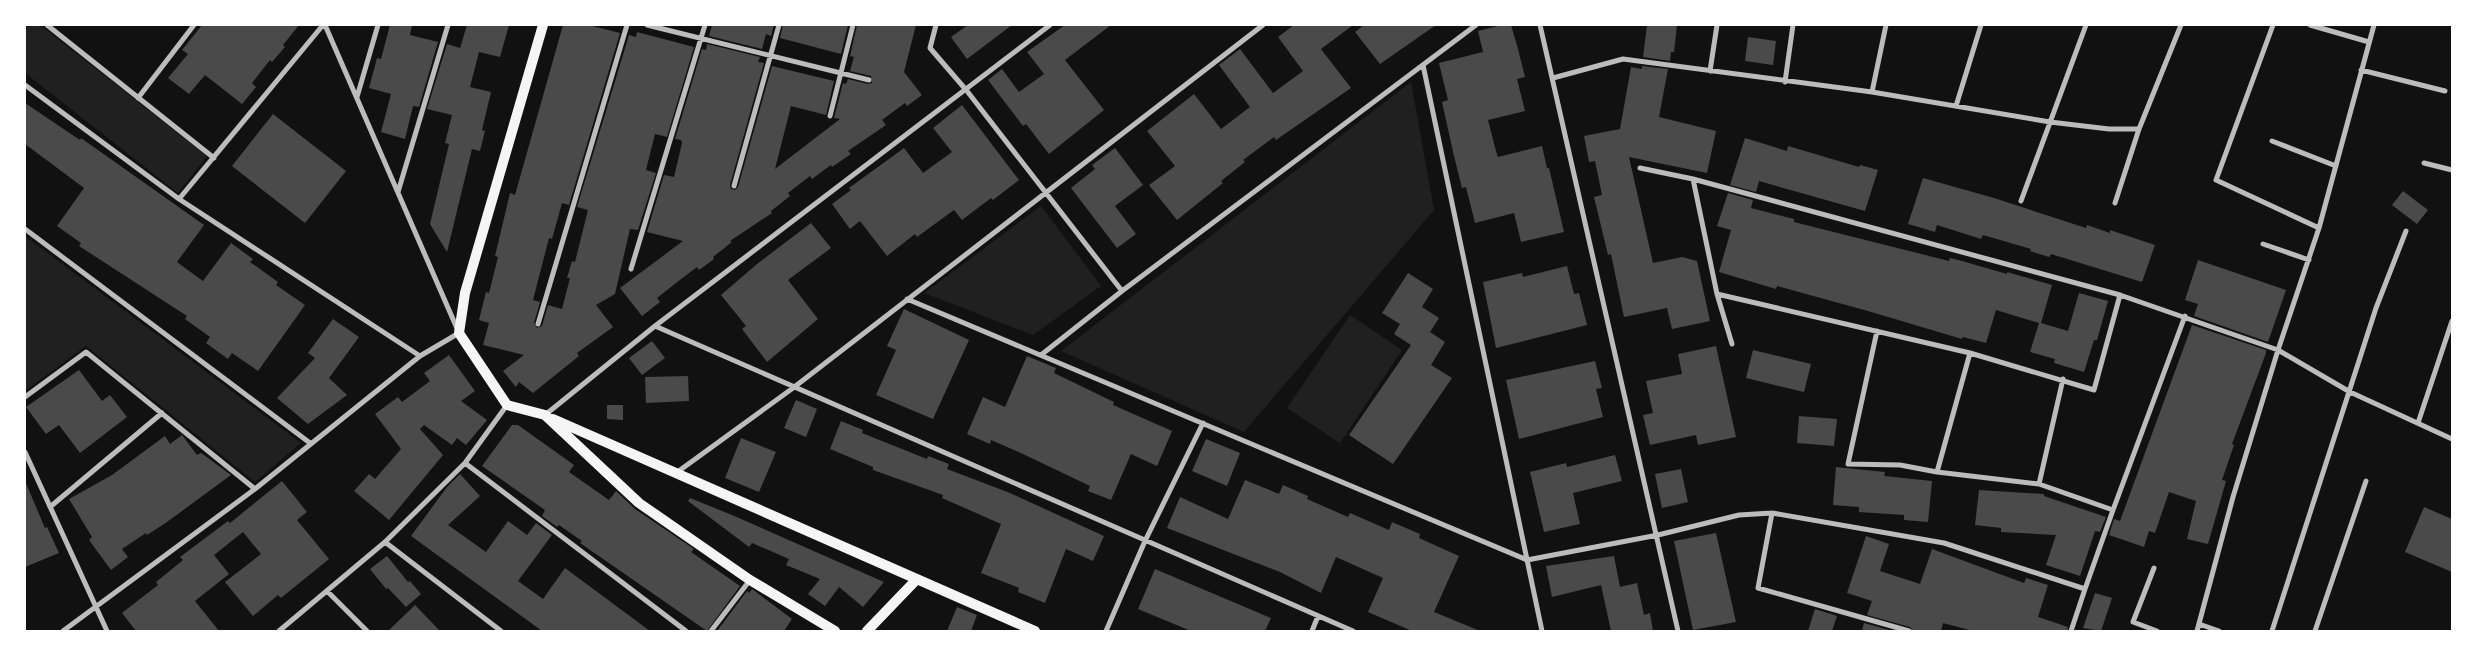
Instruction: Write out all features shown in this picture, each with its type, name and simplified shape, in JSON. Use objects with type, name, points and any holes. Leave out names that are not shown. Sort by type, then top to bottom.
[{"type":"main road","points":[[543,25],[465,293],[459,333],[507,405],[545,415],[1034,631]]},
{"type":"main road","points":[[545,415],[639,503],[750,580],[835,631]]},
{"type":"main road","points":[[867,631],[917,579]]},
{"type":"street","points":[[47,25],[214,158]]},
{"type":"street","points":[[138,98],[194,25]]},
{"type":"street","points":[[63,631],[255,489],[420,356],[459,333],[324,25],[179,198]]},
{"type":"street","points":[[357,97],[378,25]]},
{"type":"street","points":[[398,192],[448,25]]},
{"type":"street","points":[[538,324],[627,25]]},
{"type":"street","points":[[647,25],[869,80]]},
{"type":"street","points":[[631,269],[706,25]]},
{"type":"street","points":[[734,186],[779,25]]},
{"type":"street","points":[[830,116],[853,25]]},
{"type":"street","points":[[936,25],[930,48],[967,91],[1122,291]]},
{"type":"street","points":[[545,415],[655,326],[967,91],[1050,25]]},
{"type":"street","points":[[676,473],[793,388],[907,298],[1263,25]]},
{"type":"street","points":[[1041,355],[1122,291],[1476,25]]},
{"type":"street","points":[[1540,25],[1658,535],[1678,631]]},
{"type":"street","points":[[1710,71],[1717,25]]},
{"type":"street","points":[[1785,82],[1793,25]]},
{"type":"street","points":[[1872,92],[1886,25]]},
{"type":"street","points":[[1956,106],[1981,25]]},
{"type":"street","points":[[2021,201],[2086,25]]},
{"type":"street","points":[[2115,203],[2139,129],[2181,25]]},
{"type":"street","points":[[2274,25],[2216,180],[2319,228]]},
{"type":"street","points":[[2310,25],[2369,42]]},
{"type":"street","points":[[2197,631],[2234,497],[2278,350],[2319,228],[2374,25]]},
{"type":"street","points":[[1553,78],[1623,59],[1785,82],[1872,92],[2050,122],[2109,129],[2139,129]]},
{"type":"street","points":[[1424,65],[1542,631]]},
{"type":"street","points":[[2361,70],[2445,91]]},
{"type":"street","points":[[25,85],[179,198],[420,356]]},
{"type":"street","points":[[2272,141],[2336,166]]},
{"type":"street","points":[[2424,163],[2452,170]]},
{"type":"street","points":[[1640,168],[1693,179],[2120,295],[2184,316],[2278,350],[2350,392],[2452,439]]},
{"type":"street","points":[[1693,179],[1717,294],[1732,344]]},
{"type":"street","points":[[25,230],[310,443]]},
{"type":"street","points":[[2272,631],[2376,308],[2406,231]]},
{"type":"street","points":[[2263,244],[2309,260]]},
{"type":"street","points":[[1717,294],[1970,353],[2063,379],[2094,390],[2120,295]]},
{"type":"street","points":[[907,298],[1527,560],[1658,535],[1739,516],[1772,513],[1944,543],[2085,589]]},
{"type":"street","points":[[2071,631],[2184,316]]},
{"type":"street","points":[[2418,423],[2452,321]]},
{"type":"street","points":[[655,326],[1352,631]]},
{"type":"street","points":[[1877,331],[1848,464],[1900,465],[1937,472],[2039,484],[2113,510]]},
{"type":"street","points":[[25,397],[86,352],[255,489]]},
{"type":"street","points":[[1937,472],[1970,353]]},
{"type":"street","points":[[2039,484],[2063,379]]},
{"type":"street","points":[[279,631],[385,542],[465,463],[507,405]]},
{"type":"street","points":[[50,507],[162,413]]},
{"type":"street","points":[[1106,631],[1145,541],[1203,423]]},
{"type":"street","points":[[25,452],[107,631]]},
{"type":"street","points":[[465,463],[686,631]]},
{"type":"street","points":[[2315,631],[2366,481]]},
{"type":"street","points":[[1772,513],[1758,588],[1909,631]]},
{"type":"street","points":[[385,542],[501,631]]},
{"type":"street","points":[[2154,568],[2133,622],[2157,631]]},
{"type":"street","points":[[711,631],[750,580]]},
{"type":"street","points":[[327,591],[367,631]]},
{"type":"street","points":[[1312,631],[1318,616]]},
{"type":"street","points":[[2199,624],[2219,631]]},
{"type":"shaded area","points":[[25,25],[40,25],[207,156],[178,193],[25,73]]},
{"type":"shaded area","points":[[1411,82],[1434,210],[1244,432],[1061,351]]},
{"type":"shaded area","points":[[1041,206],[1101,286],[1033,335],[924,293]]},
{"type":"shaded area","points":[[25,236],[301,443],[255,482],[86,346],[25,391]]},
{"type":"shaded area","points":[[1350,315],[1402,350],[1340,443],[1287,408]]},
{"type":"building","points":[[202,25],[299,25],[283,45],[285,47],[272,62],[270,60],[252,83],[256,87],[242,104],[205,75],[189,94],[168,78],[188,54],[182,50]]},
{"type":"building","points":[[390,25],[412,25],[410,35],[438,42],[419,107],[413,106],[405,139],[381,132],[391,94],[369,88],[377,58],[381,59]]},
{"type":"building","points":[[467,25],[509,25],[500,57],[479,52],[470,87],[491,92],[482,130],[485,131],[480,151],[472,149],[447,252],[430,224],[449,144],[445,143],[452,115],[427,109],[447,44],[460,48]]},
{"type":"building","points":[[563,25],[588,25],[620,33],[569,205],[562,203],[552,239],[549,238],[533,300],[540,302],[534,323],[537,328],[542,326],[548,305],[562,309],[570,278],[567,278],[572,261],[575,262],[588,210],[577,207],[629,35],[636,37],[637,32],[694,47],[667,137],[655,134],[646,170],[656,173],[638,230],[630,229],[615,294],[596,305],[613,327],[577,353],[579,356],[533,393],[519,382],[516,387],[503,371],[524,355],[483,345],[489,323],[479,320],[486,292],[489,293],[498,257],[495,256],[510,193],[515,195]]},
{"type":"building","points":[[712,25],[774,25],[771,36],[766,34],[762,49],[709,36]]},
{"type":"building","points":[[783,25],[848,25],[841,54],[780,38]]},
{"type":"building","points":[[857,25],[916,25],[904,72],[922,95],[907,106],[905,103],[882,120],[886,125],[848,151],[851,154],[832,167],[831,165],[812,179],[810,176],[788,193],[790,196],[771,211],[772,213],[730,241],[732,242],[713,257],[714,259],[699,270],[697,267],[657,298],[660,302],[642,316],[620,288],[683,241],[647,232],[664,175],[674,177],[682,143],[681,140],[675,139],[702,49],[706,50],[707,44],[760,57],[758,62],[764,63],[730,185],[731,189],[735,190],[738,187],[772,66],[834,81],[826,115],[791,106],[775,169],[840,119],[834,118],[843,83],[846,84],[848,79],[868,84],[872,83],[871,76],[850,71],[854,57],[850,56]]},
{"type":"building","points":[[968,25],[1012,25],[967,59],[951,37]]},
{"type":"building","points":[[1065,25],[1111,25],[1065,60],[1104,110],[1049,154],[1026,124],[1023,126],[988,80],[1002,69],[1019,92],[1044,74],[1027,52]]},
{"type":"building","points":[[1294,25],[1353,25],[1321,49],[1351,88],[1276,140],[1274,137],[1243,160],[1245,162],[1221,181],[1223,183],[1177,220],[1149,185],[1175,166],[1147,131],[1194,94],[1221,129],[1250,107],[1219,65],[1240,49],[1273,93],[1303,71],[1278,37]]},
{"type":"building","points":[[1364,25],[1436,25],[1380,64],[1355,32]]},
{"type":"building","points":[[1502,25],[1511,25],[1518,49],[1525,77],[1517,79],[1525,111],[1488,120],[1496,151],[1498,157],[1542,146],[1564,232],[1521,242],[1514,213],[1475,223],[1466,187],[1462,188],[1442,102],[1448,100],[1439,63],[1483,52],[1478,31]]},
{"type":"building","points":[[1647,25],[1677,25],[1674,52],[1671,52],[1670,61],[1643,57]]},
{"type":"building","points":[[1748,37],[1776,41],[1773,65],[1745,61]]},
{"type":"building","points":[[1642,66],[1668,69],[1659,117],[1716,131],[1707,173],[1629,157],[1653,263],[1682,257],[1697,261],[1710,321],[1672,329],[1667,308],[1624,317],[1611,254],[1608,255],[1594,197],[1602,195],[1595,161],[1589,162],[1584,136],[1620,129],[1631,67],[1642,69]]},
{"type":"building","points":[[25,103],[80,140],[81,138],[204,225],[177,262],[203,281],[231,243],[253,259],[250,262],[278,282],[276,285],[305,305],[258,371],[232,353],[228,359],[206,343],[210,337],[185,319],[187,316],[79,246],[81,243],[57,226],[84,188],[25,144]]},
{"type":"building","points":[[962,105],[1019,180],[962,220],[954,210],[917,237],[915,234],[887,256],[860,221],[850,229],[832,204],[851,190],[849,188],[904,148],[923,173],[952,152],[933,128]]},
{"type":"building","points":[[273,114],[346,171],[305,223],[232,166]]},
{"type":"building","points":[[1745,138],[1787,151],[1788,146],[1859,167],[1860,165],[1878,170],[1865,211],[1759,181],[1756,192],[1730,185]]},
{"type":"building","points":[[1115,148],[1143,185],[1115,206],[1136,234],[1117,248],[1071,188],[1095,169],[1092,165]]},
{"type":"building","points":[[1923,178],[1994,198],[2086,228],[2087,225],[2110,233],[2110,230],[2155,245],[2142,282],[2051,254],[2049,257],[2030,251],[2031,249],[1983,235],[1981,239],[1937,225],[1935,232],[1908,224]]},
{"type":"building","points":[[2403,191],[2428,210],[2417,224],[2392,205]]},
{"type":"building","points":[[1728,193],[1753,200],[1751,208],[1794,219],[1794,222],[1949,261],[1950,258],[2052,285],[2041,323],[2068,331],[2079,293],[2108,301],[2097,340],[2094,340],[2084,372],[2054,363],[2055,359],[2030,352],[2039,323],[1996,310],[1986,343],[1963,337],[1962,339],[1868,311],[1777,286],[1776,289],[1719,272],[1731,230],[1717,226]]},
{"type":"building","points":[[811,223],[831,248],[788,280],[818,319],[767,362],[742,329],[746,326],[721,295],[757,264]]},
{"type":"building","points":[[2198,260],[2286,290],[2268,342],[2194,316],[2198,304],[2185,300]]},
{"type":"building","points":[[1567,266],[1574,294],[1579,293],[1587,325],[1496,348],[1483,282],[1522,273],[1523,277]]},
{"type":"building","points":[[1408,273],[1433,289],[1422,307],[1439,318],[1430,332],[1445,342],[1431,365],[1452,378],[1393,464],[1349,435],[1411,345],[1394,334],[1400,324],[1382,313]]},
{"type":"building","points":[[904,309],[969,340],[933,419],[876,395],[896,350],[887,346]]},
{"type":"building","points":[[333,319],[359,337],[329,378],[347,395],[308,424],[277,398],[315,358],[308,353]]},
{"type":"building","points":[[2192,325],[2266,350],[2266,353],[2232,444],[2234,445],[2222,480],[2226,481],[2208,544],[2187,539],[2196,501],[2169,492],[2155,533],[2149,531],[2144,547],[2109,535],[2114,519],[2120,521]]},
{"type":"building","points":[[652,341],[665,358],[642,375],[629,358]]},
{"type":"building","points":[[1716,346],[1736,437],[1698,445],[1696,435],[1650,445],[1643,415],[1653,413],[1646,381],[1682,374],[1678,354]]},
{"type":"building","points":[[1753,350],[1811,364],[1804,392],[1746,378]]},
{"type":"building","points":[[449,355],[475,391],[461,401],[487,420],[466,445],[457,438],[452,445],[424,425],[420,429],[443,455],[389,520],[354,491],[369,474],[375,479],[401,449],[375,414],[398,397],[402,402],[430,381],[424,373]]},
{"type":"building","points":[[1027,356],[1056,368],[1054,373],[1114,402],[1113,405],[1172,431],[1157,466],[1131,454],[1111,500],[1088,491],[1090,486],[1023,454],[991,440],[990,444],[967,434],[983,397],[1005,407]]},
{"type":"building","points":[[1595,361],[1602,388],[1596,389],[1603,417],[1519,439],[1506,380]]},
{"type":"building","points":[[79,370],[102,401],[110,395],[127,417],[80,453],[59,425],[46,434],[26,407]]},
{"type":"building","points":[[688,376],[689,401],[646,403],[645,377]]},
{"type":"building","points":[[796,400],[817,409],[806,437],[784,428]]},
{"type":"building","points":[[607,405],[623,405],[623,420],[607,419]]},
{"type":"building","points":[[1799,416],[1837,419],[1834,446],[1797,443]]},
{"type":"building","points":[[841,421],[863,430],[862,433],[927,459],[928,456],[949,464],[947,469],[1010,493],[1104,536],[1093,561],[1066,549],[1045,603],[1018,592],[1019,588],[981,573],[1001,524],[942,498],[943,495],[873,470],[873,467],[830,449]]},
{"type":"building","points":[[512,425],[518,425],[574,465],[569,472],[609,500],[616,491],[635,509],[694,549],[691,552],[740,586],[707,631],[580,543],[582,541],[542,516],[545,510],[482,466]]},
{"type":"building","points":[[182,435],[197,455],[201,453],[231,475],[167,522],[122,549],[128,557],[111,570],[89,540],[92,537],[69,499],[112,475],[165,436],[170,444]]},
{"type":"building","points":[[741,438],[776,452],[759,492],[725,478]]},
{"type":"building","points":[[1206,439],[1240,453],[1227,486],[1192,471]]},
{"type":"building","points":[[1615,455],[1622,481],[1573,493],[1580,524],[1544,532],[1530,472],[1566,463],[1567,467]]},
{"type":"building","points":[[1836,467],[1885,472],[1884,476],[1932,481],[1928,522],[1904,520],[1904,515],[1859,512],[1859,507],[1833,505]]},
{"type":"building","points":[[1681,469],[1688,502],[1662,508],[1655,474]]},
{"type":"building","points":[[460,474],[480,496],[448,525],[486,552],[508,521],[527,535],[536,523],[552,535],[518,581],[543,599],[565,568],[650,631],[542,631],[411,536],[447,487]]},
{"type":"building","points":[[1245,480],[1279,494],[1283,485],[1308,496],[1307,499],[1348,517],[1350,513],[1389,530],[1392,522],[1420,534],[1419,538],[1459,556],[1434,612],[1480,631],[1412,631],[1368,612],[1383,578],[1336,557],[1321,593],[1280,572],[1167,528],[1180,497],[1228,519]]},
{"type":"building","points":[[25,481],[45,528],[47,527],[59,553],[25,567]]},
{"type":"building","points":[[282,481],[307,512],[297,520],[329,559],[281,598],[278,595],[253,616],[225,582],[261,554],[243,532],[214,555],[229,574],[195,601],[219,631],[136,631],[122,613],[158,585],[156,582],[183,560],[180,557],[228,521],[230,523]]},
{"type":"building","points":[[1979,490],[2044,494],[2044,496],[2106,517],[2100,532],[2095,531],[2080,576],[2046,565],[2056,535],[2001,532],[2001,528],[1975,525]]},
{"type":"building","points":[[690,498],[884,582],[863,607],[839,587],[825,606],[808,594],[820,579],[786,565],[789,559],[752,543],[749,547],[688,501]]},
{"type":"building","points":[[2424,507],[2452,519],[2452,572],[2405,552]]},
{"type":"building","points":[[1716,533],[1736,622],[1693,630],[1674,541]]},
{"type":"building","points":[[1866,536],[1889,544],[1880,571],[1920,584],[1932,549],[2024,583],[2026,578],[2048,585],[2038,617],[2068,627],[2067,631],[1973,631],[1943,623],[1941,631],[1913,631],[1910,627],[1867,615],[1872,601],[1847,593]]},
{"type":"building","points":[[387,556],[408,582],[410,581],[421,594],[406,607],[388,588],[386,589],[370,569]]},
{"type":"building","points":[[1614,556],[1620,587],[1637,583],[1644,615],[1650,613],[1653,631],[1611,631],[1601,585],[1552,597],[1546,566]]},
{"type":"building","points":[[1155,569],[1271,618],[1265,631],[1191,631],[1138,609]]},
{"type":"building","points":[[752,589],[792,619],[784,631],[717,631],[747,591],[749,593]]},
{"type":"building","points":[[2095,593],[2112,598],[2101,631],[2083,628]]},
{"type":"building","points":[[415,605],[440,631],[388,631]]},
{"type":"building","points":[[957,607],[977,615],[971,631],[947,631]]},
{"type":"building","points":[[1815,609],[1837,616],[1832,631],[1808,631]]},
{"type":"building","points":[[1864,623],[1893,631],[1862,631]]}]
